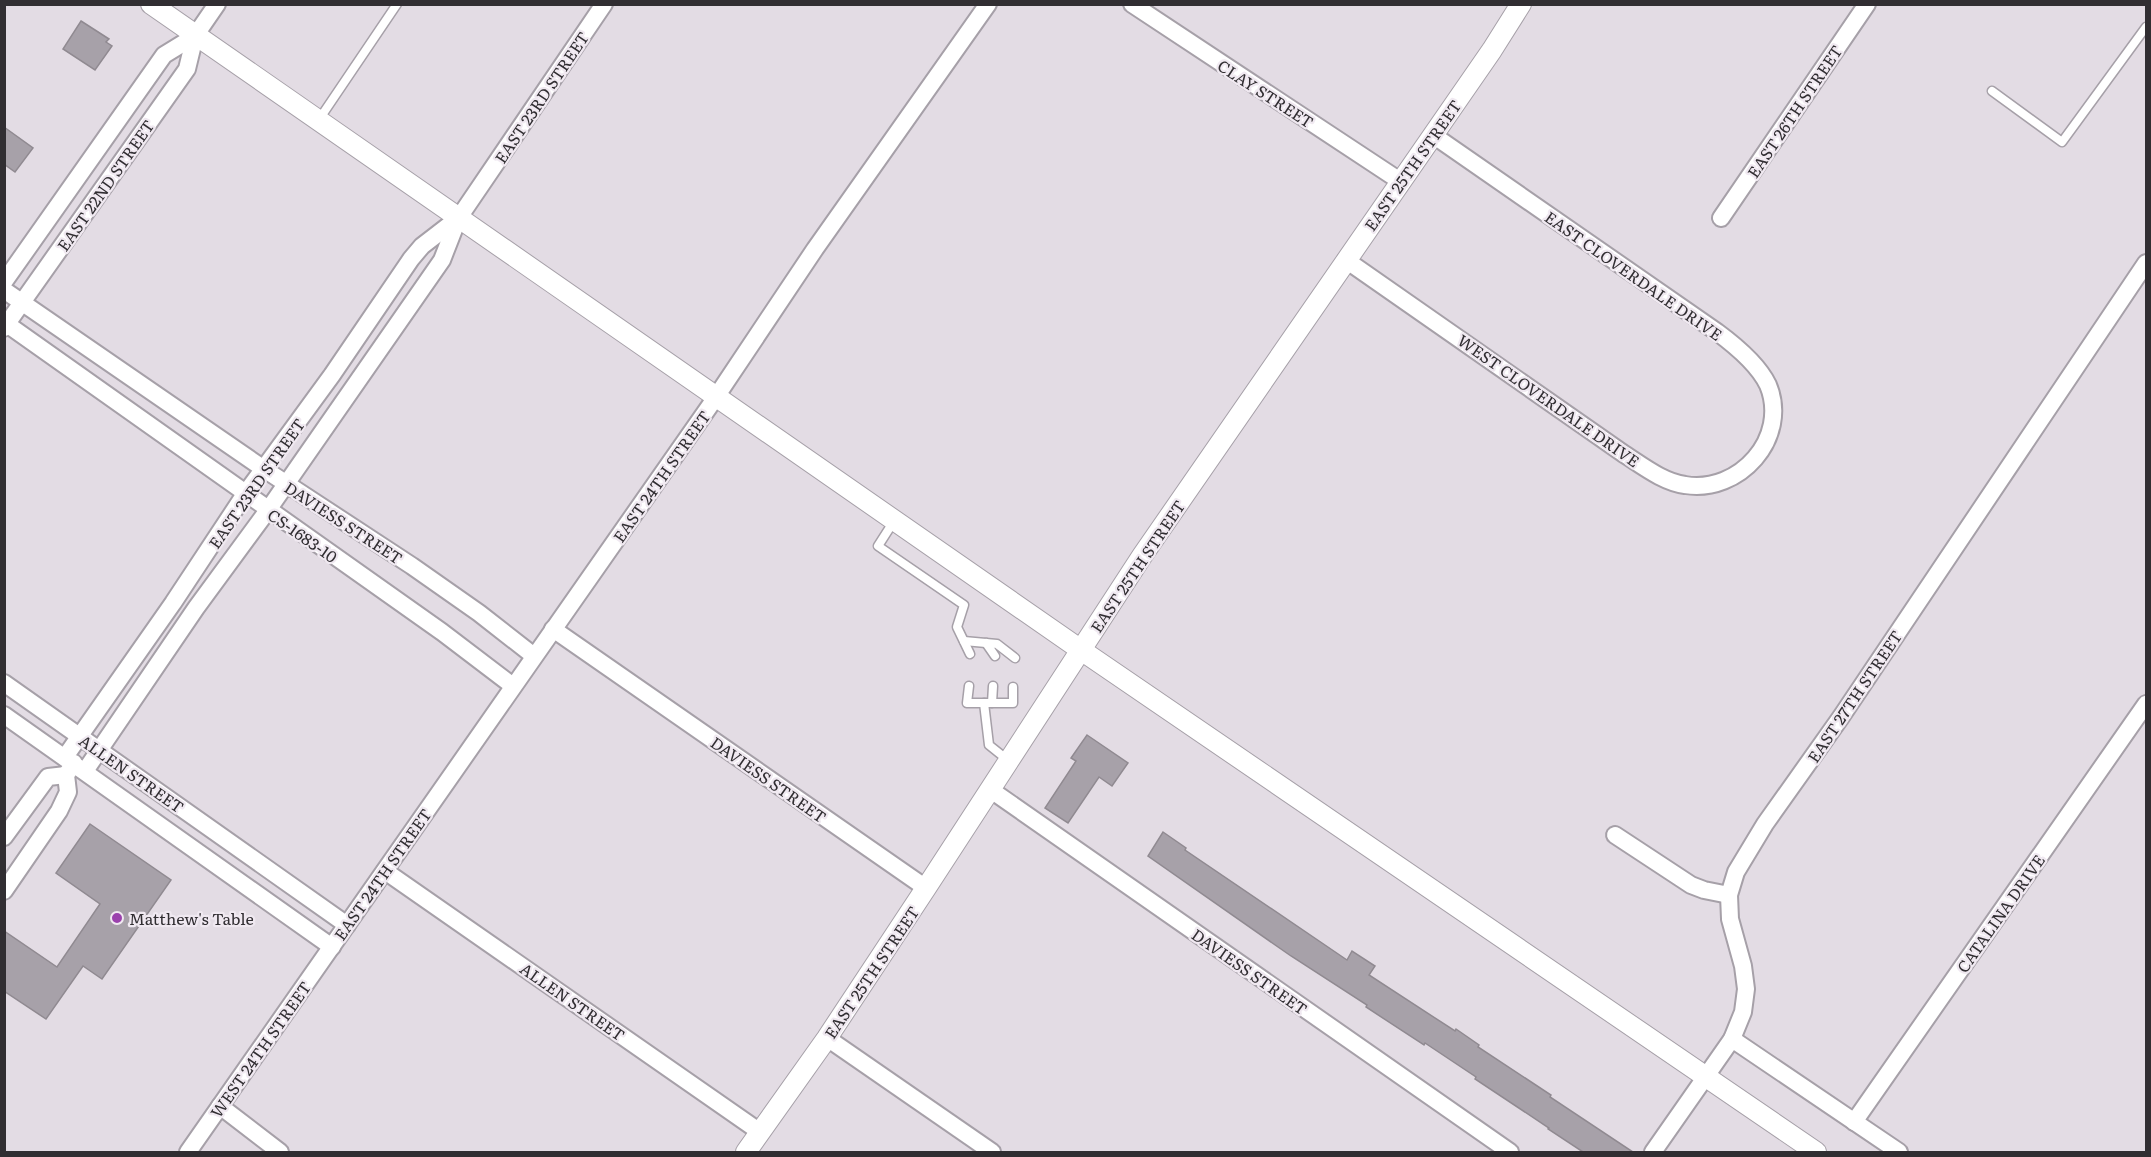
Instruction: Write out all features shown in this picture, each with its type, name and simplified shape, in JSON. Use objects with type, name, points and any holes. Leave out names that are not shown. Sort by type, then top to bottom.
[{"type":"street","points":[[151,4],[1081,650],[1816,1152]]},
{"type":"street","name":"EAST 22ND STREET","points":[[6,325],[187,69],[195,36],[217,4]]},
{"type":"street","name":"EAST 23RD STREET","points":[[72,767],[99,750],[196,608],[268,510],[442,260],[458,219],[604,4]]},
{"type":"street","name":"EAST 24TH STREET","points":[[332,946],[716,397],[815,249],[988,4]]},
{"type":"street","name":"CLAY STREET","points":[[1132,4],[1400,181]]},
{"type":"street","name":"EAST 25TH STREET","points":[[746,1152],[827,1038],[1142,556],[1521,4]]},
{"type":"street","name":"EAST 26TH STREET","points":[[1721,218],[1867,4]]},
{"type":"street","name":"EAST 22ND STREET","points":[[4,282],[164,56],[195,36]]},
{"type":"street","name":"EAST CLOVERDALE DRIVE","points":[[1433,135],[1717,332],[1742,353],[1757,368],[1767,384],[1773,402],[1768,438],[1760,453]]},
{"type":"street","name":"EAST 23RD STREET","points":[[72,767],[79,737],[173,603],[245,494],[332,375],[411,259],[422,246],[458,219]]},
{"type":"street","name":"WEST CLOVERDALE DRIVE","points":[[1346,260],[1665,480],[1685,485],[1703,486],[1719,483],[1741,472],[1760,453]]},
{"type":"street","name":"EAST 27TH STREET","points":[[1653,1152],[1732,1039],[1743,1012],[1746,989],[1743,966],[1730,919],[1730,895],[1736,872],[1765,824],[1841,717],[2146,263]]},
{"type":"street","name":"DAVIESS STREET","points":[[4,290],[286,484],[412,566],[534,656]]},
{"type":"street","name":"CS-1683-10","points":[[6,325],[442,632],[513,686]]},
{"type":"street","name":"DAVIESS STREET","points":[[553,629],[926,888]]},
{"type":"street","name":"ALLEN STREET","points":[[4,683],[347,925]]},
{"type":"street","name":"CATALINA DRIVE","points":[[1854,1122],[2146,704]]},
{"type":"street","name":"ALLEN STREET","points":[[4,715],[72,767],[332,946]]},
{"type":"street","points":[[4,837],[48,777],[72,767]]},
{"type":"street","points":[[4,891],[59,811],[68,792],[72,767]]},
{"type":"street","name":"DAVIESS STREET","points":[[991,790],[1510,1152]]},
{"type":"street","points":[[1615,835],[1691,885],[1730,895]]},
{"type":"street","name":"ALLEN STREET","points":[[385,871],[760,1132]]},
{"type":"street","name":"WEST 24TH STREET","points":[[188,1152],[332,946]]},
{"type":"street","points":[[827,1038],[992,1152]]},
{"type":"street","points":[[1732,1039],[1899,1152]]},
{"type":"street","points":[[220,1106],[280,1152]]},
{"type":"lane","points":[[318,121],[397,4]]},
{"type":"lane","points":[[1992,91],[2062,142],[2146,27]]},
{"type":"lane","points":[[894,521],[878,546],[964,605],[957,627],[970,654]]},
{"type":"lane","points":[[964,641],[997,644],[1015,658]]},
{"type":"lane","points":[[986,643],[995,656]]},
{"type":"lane","points":[[969,686],[967,703],[1013,703],[1013,687]]},
{"type":"lane","points":[[993,686],[988,703],[989,746],[1010,761]]},
{"type":"building","points":[[81,21],[109,39],[106,42],[112,46],[95,70],[63,49]]},
{"type":"building","points":[[4,127],[33,148],[15,172],[4,164]]},
{"type":"building","points":[[1087,735],[1128,763],[1112,786],[1099,777],[1068,823],[1045,808],[1076,761],[1071,758]]},
{"type":"building","name":"Matthew's Table","points":[[90,824],[171,880],[102,979],[83,966],[46,1019],[4,991],[4,931],[57,967],[100,904],[56,873]]},
{"type":"building","points":[[1163,832],[1186,848],[1185,850],[1347,960],[1352,951],[1375,966],[1369,975],[1455,1031],[1456,1029],[1479,1045],[1478,1047],[1633,1152],[1583,1152],[1475,1079],[1476,1077],[1291,956],[1148,856]]},
{"type":"place","name":"Matthew's Table","points":[[117,918]]}]
